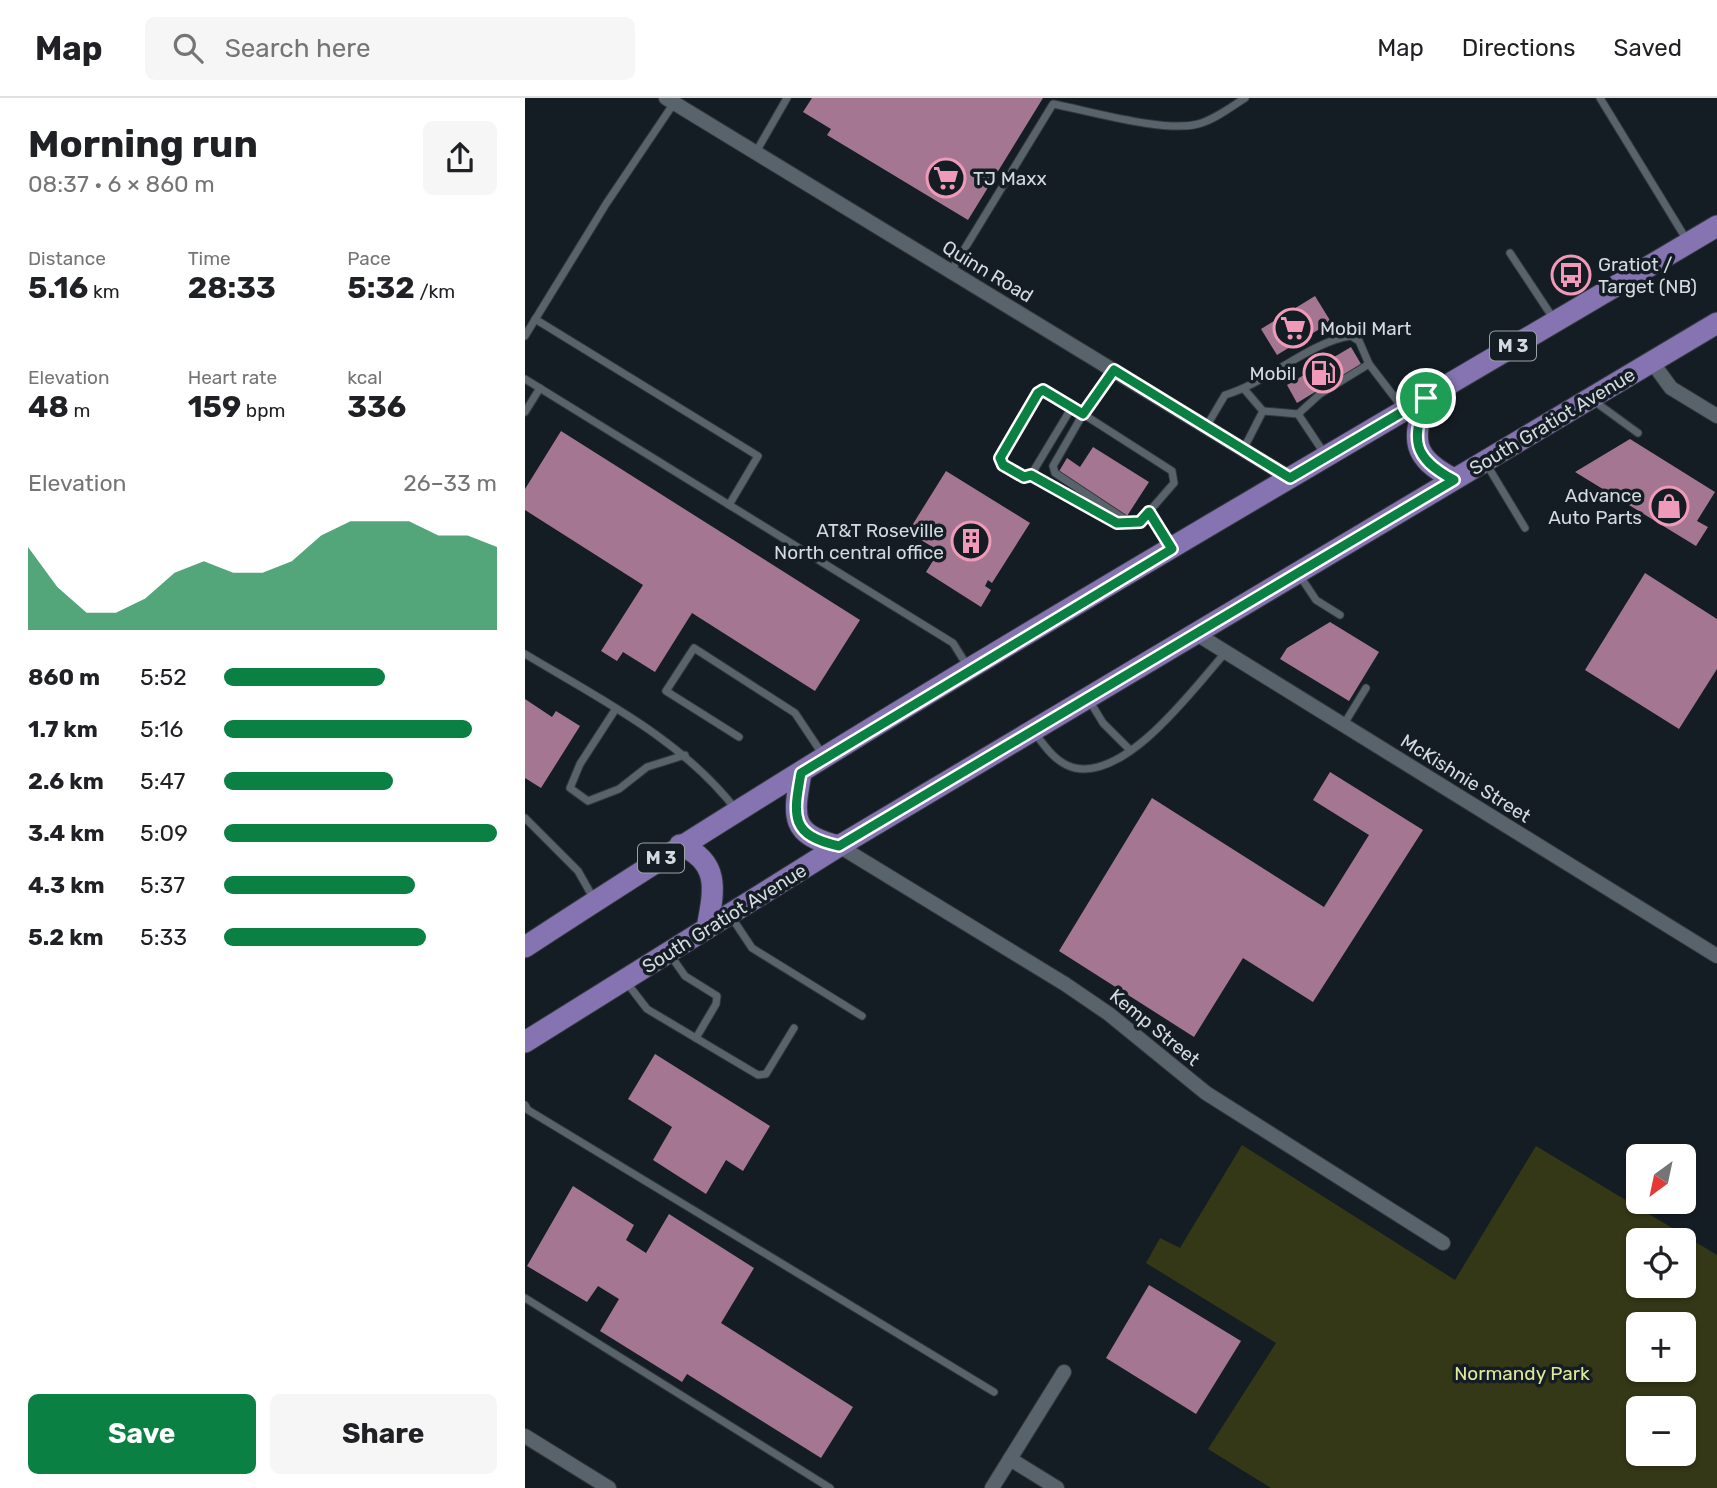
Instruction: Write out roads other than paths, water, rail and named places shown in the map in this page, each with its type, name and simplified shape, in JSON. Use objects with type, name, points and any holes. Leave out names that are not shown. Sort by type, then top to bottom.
[{"type":"main road","name":"M 3","points":[[525,947],[737,811],[1290,478],[1717,226]]},
{"type":"main road","name":"South Gratiot Avenue","points":[[525,1042],[839,846],[1717,323]]},
{"type":"main road","points":[[1426,398],[1416,429],[1417,444],[1430,464],[1454,480]]},
{"type":"main road","points":[[801,773],[795,806],[797,822],[805,834],[817,841],[839,846]]},
{"type":"main road","points":[[681,845],[696,852],[710,869],[712,901],[707,928]]},
{"type":"street","name":"Quinn Road","points":[[670,100],[1290,478]]},
{"type":"street","points":[[1652,362],[1671,388],[1717,416]]},
{"type":"street","name":"McKishnie Street","points":[[1195,633],[1717,956]]},
{"type":"street","name":"Kemp Street","points":[[839,846],[1065,984],[1109,1014],[1206,1093],[1443,1243]]},
{"type":"street","points":[[992,1488],[1064,1372]]},
{"type":"street","points":[[525,1436],[609,1488]]},
{"type":"street","points":[[1010,1459],[1057,1488]]},
{"type":"lane","points":[[756,152],[787,98]]},
{"type":"lane","points":[[951,271],[1053,104],[1160,126],[1183,128],[1201,123],[1245,98]]},
{"type":"lane","points":[[1600,98],[1688,243]]},
{"type":"lane","points":[[525,336],[670,100]]},
{"type":"lane","points":[[1510,253],[1555,321]]},
{"type":"lane","points":[[535,319],[758,456],[729,505]]},
{"type":"lane","points":[[1206,427],[1225,395],[1244,389],[1343,337],[1351,336],[1359,341],[1369,364],[1404,411]]},
{"type":"lane","points":[[1244,389],[1263,411],[1298,414],[1320,394],[1369,364]]},
{"type":"lane","points":[[1114,370],[1083,414],[1053,467],[1055,473],[1129,522]]},
{"type":"lane","points":[[525,379],[953,643],[971,670]]},
{"type":"lane","points":[[525,412],[540,388]]},
{"type":"lane","points":[[1031,475],[1117,523],[1140,522],[1174,483],[1171,471],[1072,407],[1043,390],[1038,393],[1000,458],[1003,465],[1024,477],[1031,475],[1072,407]]},
{"type":"lane","points":[[1591,399],[1638,433]]},
{"type":"lane","points":[[1243,450],[1263,411]]},
{"type":"lane","points":[[1298,414],[1327,456]]},
{"type":"lane","points":[[1485,461],[1525,528]]},
{"type":"lane","points":[[1149,512],[1172,549]]},
{"type":"lane","points":[[1297,572],[1316,600],[1340,615]]},
{"type":"lane","points":[[739,737],[666,691],[694,648],[795,713],[825,758]]},
{"type":"lane","points":[[1033,730],[1051,754],[1074,768],[1096,769],[1130,750],[1158,728],[1226,652]]},
{"type":"lane","points":[[525,654],[685,755],[717,785],[737,811]]},
{"type":"lane","points":[[1344,724],[1366,688]]},
{"type":"lane","points":[[1087,698],[1103,723],[1130,750]]},
{"type":"lane","points":[[615,709],[580,764],[569,788],[588,801],[618,789],[647,767],[685,755]]},
{"type":"lane","points":[[525,818],[578,871],[595,901]]},
{"type":"lane","points":[[525,831],[533,825]]},
{"type":"lane","points":[[730,914],[752,948],[862,1016]]},
{"type":"lane","points":[[669,952],[685,976],[717,996],[718,1001],[696,1038]]},
{"type":"lane","points":[[625,980],[647,1009],[762,1077],[794,1028]]},
{"type":"lane","points":[[525,1105],[528,1110],[994,1392]]},
{"type":"lane","points":[[525,1298],[830,1488]]},
{"type":"place","name":"TJ Maxx","points":[[946,178]]},
{"type":"place","name":"Gratiot / Target (NB)","points":[[1571,275]]},
{"type":"place","name":"Mobil Mart","points":[[1293,328]]},
{"type":"place","name":"Mobil","points":[[1323,373]]},
{"type":"place","name":"Advance Auto Parts","points":[[1669,506]]},
{"type":"place","name":"AT&T Roseville North central office","points":[[971,541]]},
{"type":"park label","name":"Normandy Park","points":[[1522,1373]]}]
